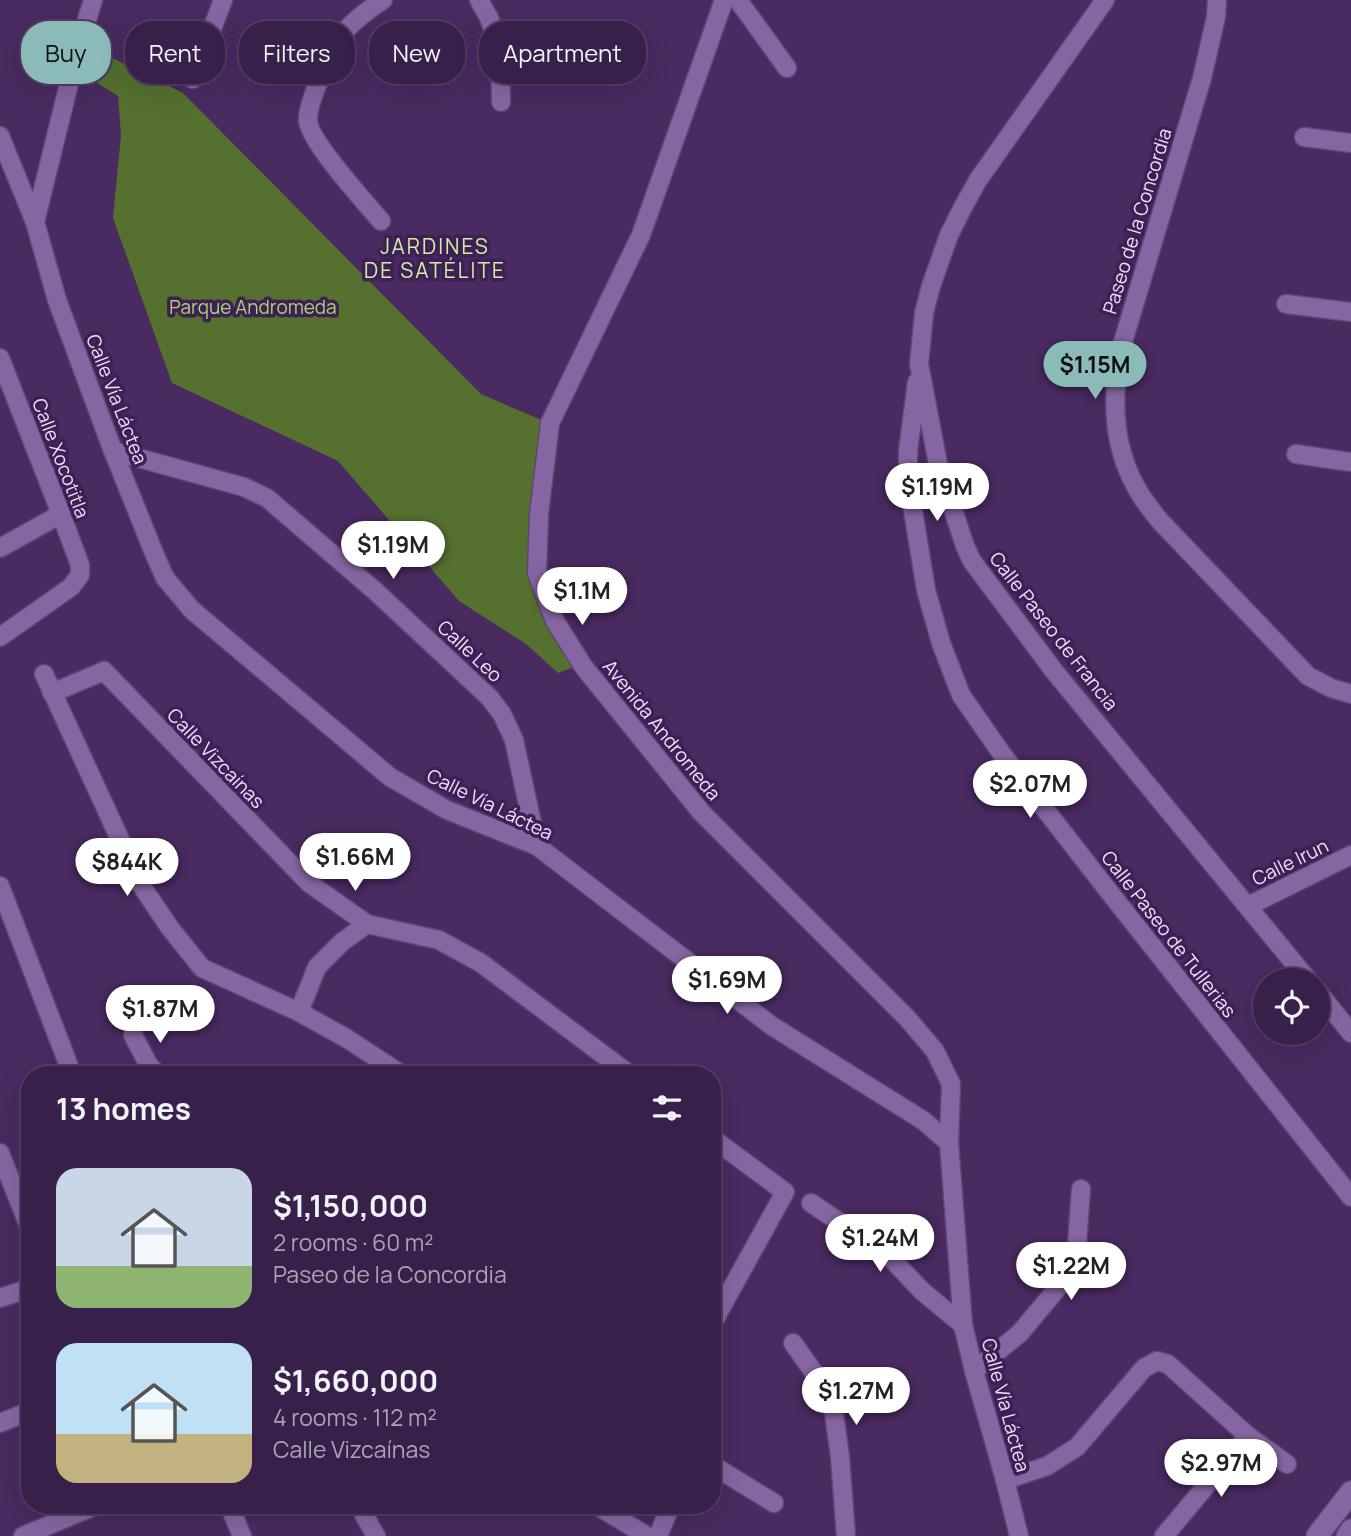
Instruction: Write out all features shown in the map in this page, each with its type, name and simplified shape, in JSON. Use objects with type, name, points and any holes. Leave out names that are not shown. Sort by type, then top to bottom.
[{"type":"main road","points":[[1317,1536],[1351,1492]]},
{"type":"main road","points":[[1347,1536],[1351,1531]]},
{"type":"street","name":"Calle Vía Láctea","points":[[93,0],[82,29],[35,222],[57,300],[113,451],[165,578],[192,610],[390,777],[447,810],[537,846],[772,1026],[924,1121],[949,1143],[963,1325],[1019,1536]]},
{"type":"street","points":[[215,21],[223,0]]},
{"type":"street","points":[[381,221],[317,143],[307,121],[317,82],[343,33],[368,9],[383,0]]},
{"type":"street","points":[[479,0],[500,47],[501,102]]},
{"type":"street","name":"Avenida Andromeda","points":[[724,0],[641,235],[550,422],[539,514],[537,573],[555,621],[583,666],[701,812],[907,1018],[934,1051],[951,1083],[949,1143]]},
{"type":"street","points":[[738,0],[787,68]]},
{"type":"street","name":"Calle Paseo de Francia","points":[[1105,0],[978,180],[949,235],[924,313],[919,364],[938,464],[972,561],[1054,671],[1298,968]]},
{"type":"street","name":"Paseo de la Concordia","points":[[1217,0],[1216,17],[1202,78],[1119,352],[1114,404],[1117,433],[1122,454],[1140,494],[1160,521],[1308,676],[1331,688],[1351,694]]},
{"type":"street","points":[[0,136],[35,222]]},
{"type":"street","points":[[1304,137],[1351,143]]},
{"type":"street","points":[[1286,303],[1351,312]]},
{"type":"street","name":"Calle Xocotitla","points":[[0,358],[4,381],[80,565],[80,575],[71,587],[0,637]]},
{"type":"street","name":"Calle Paseo de Tullerias","points":[[919,364],[908,451],[908,480],[926,590],[941,643],[961,695],[1002,754],[1351,1197]]},
{"type":"street","name":"Calle Leo","points":[[113,451],[244,487],[267,498],[374,590],[489,697],[502,714],[514,740],[537,846]]},
{"type":"street","points":[[1296,454],[1351,462]]},
{"type":"street","points":[[0,548],[61,514]]},
{"type":"street","name":"Calle Vizcaínas","points":[[52,693],[104,671],[309,883],[367,924],[439,940],[481,963],[618,1066]]},
{"type":"street","points":[[44,674],[141,885],[202,968],[299,1012],[389,1066]]},
{"type":"street","name":"Calle Irun","points":[[1248,906],[1351,855]]},
{"type":"street","points":[[0,886],[69,1066]]},
{"type":"street","points":[[299,1012],[317,967],[342,942],[367,924]]},
{"type":"street","points":[[1330,1007],[1351,1033]]},
{"type":"street","points":[[133,1035],[150,1066]]},
{"type":"street","points":[[721,1145],[785,1192],[721,1293]]},
{"type":"street","points":[[0,1153],[21,1206]]},
{"type":"street","points":[[974,1371],[1020,1332],[1066,1278],[1076,1257],[1081,1189]]},
{"type":"street","points":[[811,1203],[888,1255],[922,1291],[963,1325]]},
{"type":"street","points":[[0,1298],[21,1291]]},
{"type":"street","points":[[793,1343],[832,1398],[841,1457],[846,1536]]},
{"type":"street","points":[[1005,1480],[1047,1466],[1077,1447],[1144,1368],[1157,1361],[1168,1364],[1248,1436],[1287,1464]]},
{"type":"street","points":[[0,1423],[21,1415]]},
{"type":"street","points":[[1164,1536],[1248,1436]]},
{"type":"street","points":[[721,1471],[774,1503]]},
{"type":"street","points":[[23,1536],[76,1514]]},
{"type":"street","points":[[233,1514],[242,1536]]},
{"type":"street","points":[[364,1514],[376,1536]]},
{"type":"street","points":[[611,1514],[647,1536]]},
{"type":"street","points":[[658,1536],[666,1514]]},
{"type":"green space","name":"Parque Andromeda","points":[[111,57],[125,64],[125,84],[165,84],[183,93],[481,394],[546,422],[531,571],[574,667],[558,673],[526,644],[459,601],[338,461],[172,383],[113,218],[121,135],[118,96],[99,84],[111,84]]},
{"type":"district","name":"JARDINES DE SATÉLITE","points":[[435,258]]}]
